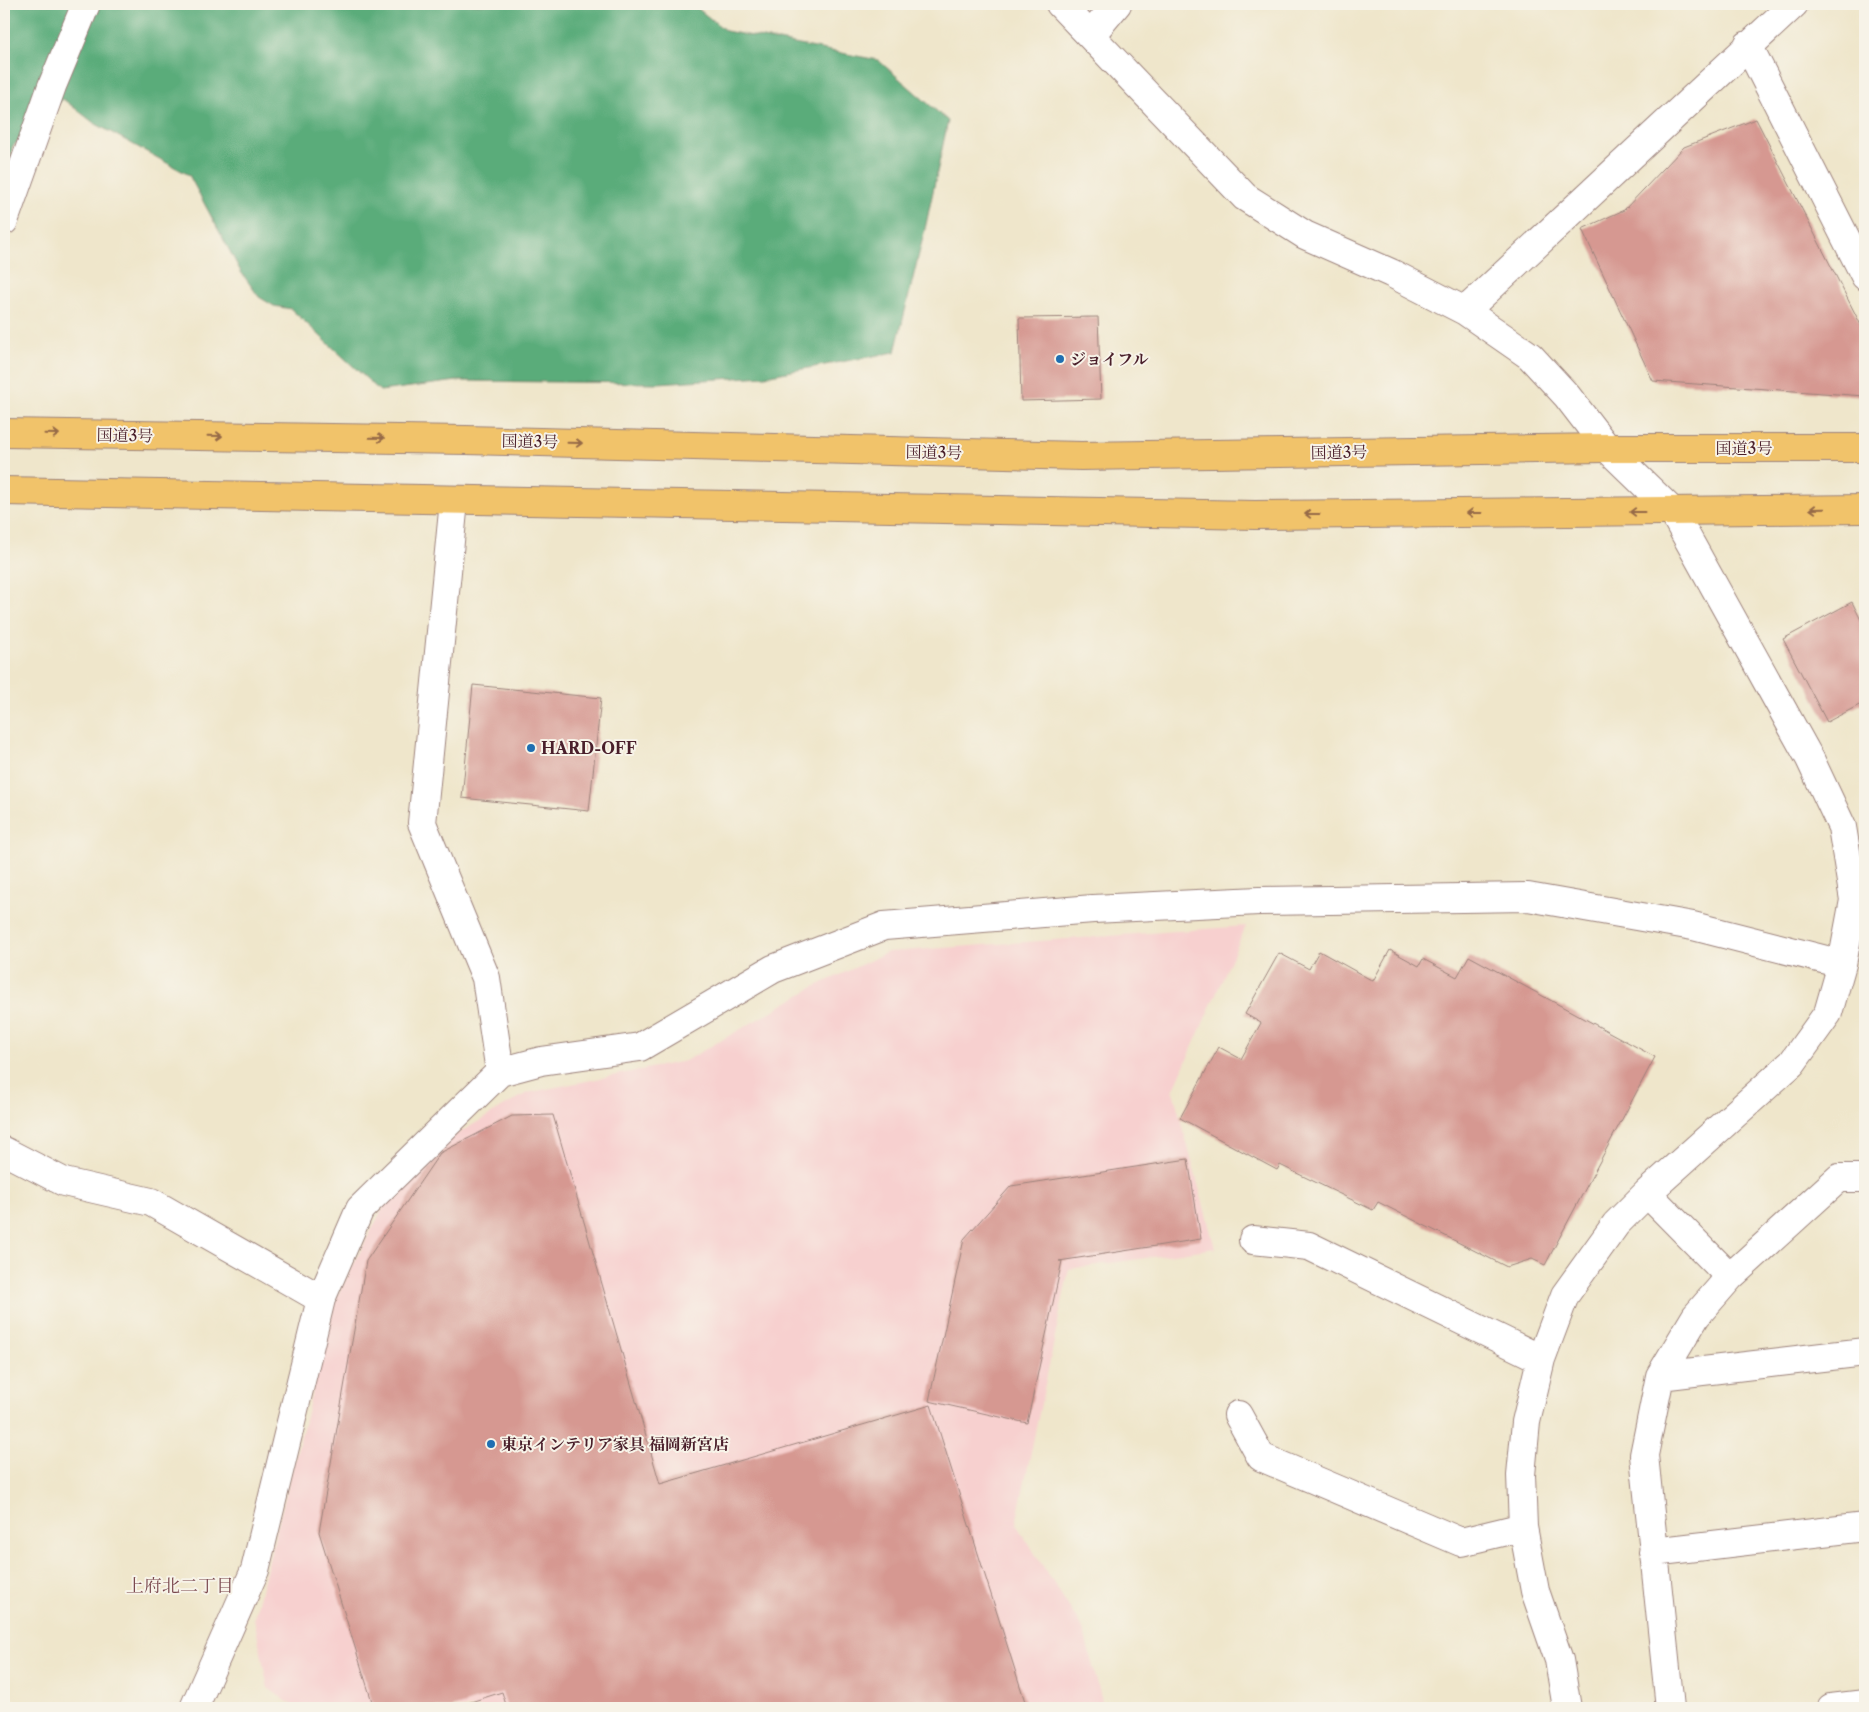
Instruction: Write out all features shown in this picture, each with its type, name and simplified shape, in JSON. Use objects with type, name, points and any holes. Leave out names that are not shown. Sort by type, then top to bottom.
[{"type":"highway","name":"国道3号","points":[[4,433],[466,440],[1081,456],[1607,448],[1865,448]]},
{"type":"highway","points":[[4,491],[1255,515],[1865,509]]},
{"type":"street","points":[[4,221],[52,86],[86,4]]},
{"type":"street","points":[[1060,4],[1245,197],[1305,235],[1391,273],[1465,311],[1530,356],[1568,396],[1607,448],[1674,512],[1810,760],[1842,827],[1854,900],[1842,964],[1828,1013],[1792,1063],[1647,1193],[1616,1224],[1564,1295],[1541,1359],[1526,1422],[1521,1475],[1523,1527],[1535,1591],[1559,1660],[1567,1708]]},
{"type":"street","points":[[1091,35],[1117,4]]},
{"type":"street","points":[[1465,311],[1794,4]]},
{"type":"street","points":[[1748,46],[1865,276]]},
{"type":"street","points":[[454,501],[422,823],[486,978],[500,1072]]},
{"type":"street","points":[[194,1708],[255,1570],[321,1299],[360,1209],[500,1072],[541,1062],[640,1047],[773,969],[884,926],[1093,909],[1259,901],[1528,897],[1693,926],[1842,964]]},
{"type":"street","points":[[4,1151],[64,1182],[151,1202],[321,1299]]},
{"type":"street","points":[[1670,1708],[1644,1455],[1660,1376],[1696,1316],[1730,1277],[1839,1178],[1865,1178]]},
{"type":"street","points":[[1647,1193],[1730,1277]]},
{"type":"street","points":[[1253,1240],[1308,1246],[1541,1359]]},
{"type":"street","points":[[1660,1376],[1865,1352]]},
{"type":"street","points":[[1238,1415],[1261,1457],[1461,1542],[1523,1527]]},
{"type":"street","points":[[1653,1552],[1865,1527]]},
{"type":"street","points":[[1831,1708],[1865,1704]]},
{"type":"shaded area","points":[[1246,926],[1173,1091],[1215,1248],[1069,1269],[1016,1524],[1083,1629],[1104,1708],[296,1708],[268,1688],[254,1618],[337,1296],[384,1206],[447,1140],[527,1093],[685,1061],[814,987],[888,952]]},
{"type":"green space","points":[[4,4],[692,4],[726,31],[878,60],[948,121],[925,229],[895,352],[765,376],[658,383],[457,381],[380,391],[291,309],[274,306],[259,297],[241,272],[189,175],[94,123],[63,99],[12,147],[4,226],[4,42],[6,39]]},
{"type":"building","points":[[1756,119],[1865,333],[1865,396],[1653,381],[1582,229],[1624,210],[1684,147]]},
{"type":"building","name":"ジョイフル","points":[[1098,317],[1101,399],[1021,401],[1019,318]]},
{"type":"building","points":[[1852,602],[1865,628],[1865,702],[1827,722],[1783,639]]},
{"type":"building","name":"HARD-OFF","points":[[473,685],[601,698],[589,811],[462,798]]},
{"type":"building","points":[[1390,950],[1419,966],[1423,959],[1457,977],[1469,956],[1655,1057],[1545,1265],[1532,1259],[1507,1267],[1378,1202],[1373,1210],[1280,1165],[1277,1170],[1180,1118],[1219,1047],[1241,1059],[1261,1023],[1245,1014],[1279,953],[1309,969],[1319,951],[1373,981]]},
{"type":"building","name":"東京インテリア家具 福岡新宮店","points":[[553,1115],[660,1484],[931,1405],[1027,1708],[507,1708],[502,1692],[452,1708],[374,1708],[319,1532],[366,1261],[440,1153],[512,1116]]},
{"type":"building","points":[[1188,1159],[1201,1239],[1059,1261],[1062,1261],[1027,1423],[929,1401],[964,1239],[1011,1186]]},
{"type":"place","name":"ジョイフル","points":[[1060,359]]},
{"type":"place","name":"HARD-OFF","points":[[531,748]]},
{"type":"place","name":"東京インテリア家具 福岡新宮店","points":[[491,1444]]},
{"type":"district","name":"上府北二丁目","points":[[180,1586]]}]
